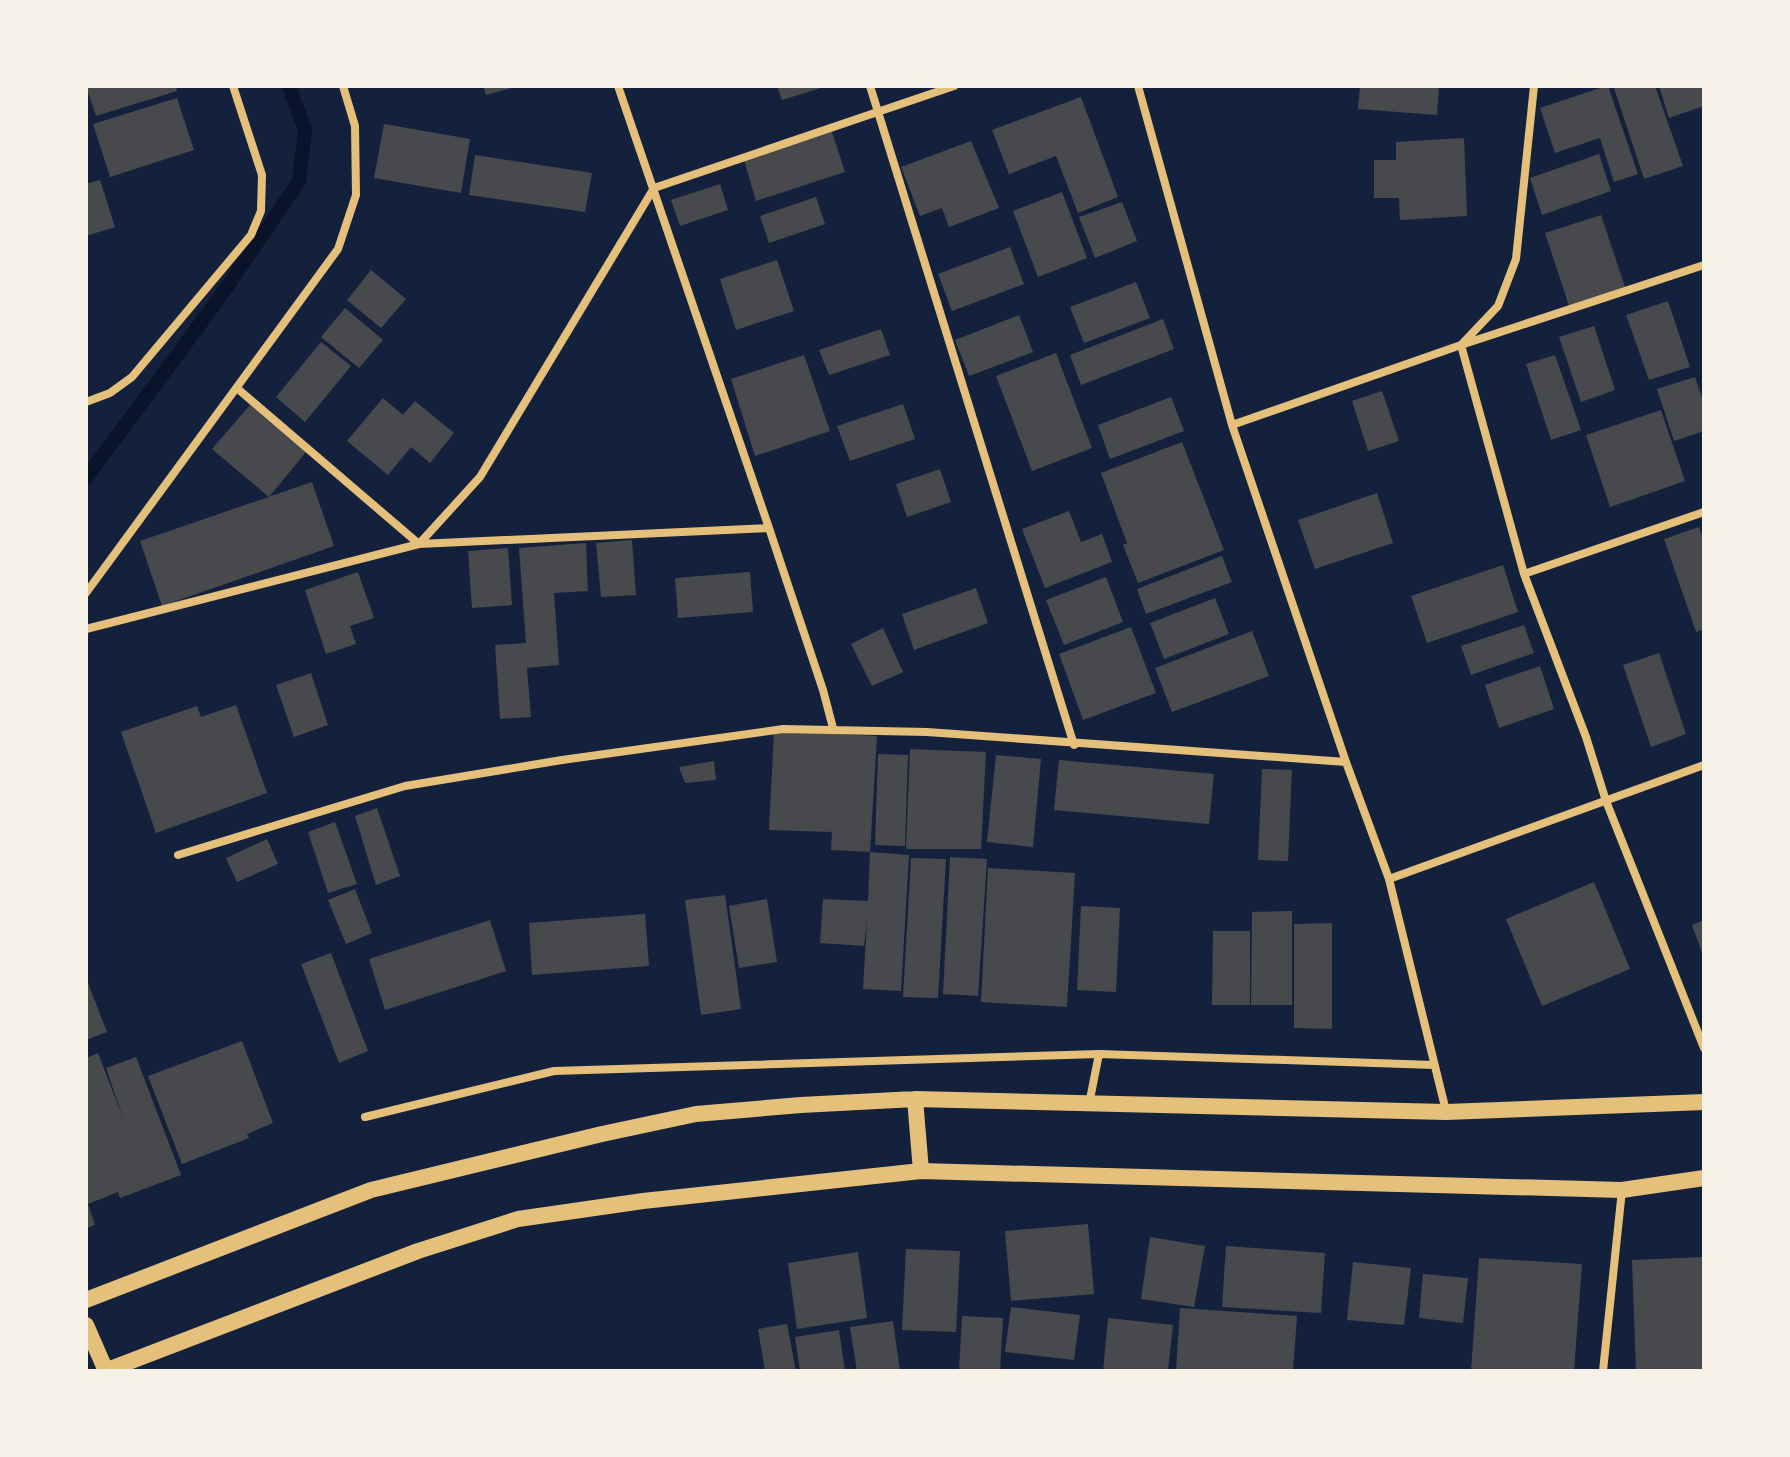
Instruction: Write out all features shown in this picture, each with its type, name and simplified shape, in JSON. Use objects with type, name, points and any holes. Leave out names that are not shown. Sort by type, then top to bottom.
[{"type":"main road","points":[[915,1099],[921,1171]]},
{"type":"main road","points":[[86,1300],[371,1190],[696,1114],[915,1099],[1446,1112],[1704,1102]]},
{"type":"main road","points":[[86,1325],[106,1371],[418,1251],[518,1219],[643,1201],[921,1171],[1622,1190],[1704,1178]]},
{"type":"street","points":[[86,402],[110,393],[132,377],[251,235],[261,211],[262,175],[233,86]]},
{"type":"street","points":[[86,593],[338,249],[356,195],[355,126],[343,86]]},
{"type":"street","points":[[618,86],[769,528],[833,728]]},
{"type":"street","points":[[870,86],[1074,745]]},
{"type":"street","points":[[419,544],[480,477],[654,188],[954,86]]},
{"type":"street","points":[[1138,86],[1232,425],[1346,762],[1389,879],[1446,1112]]},
{"type":"street","points":[[1461,345],[1498,306],[1516,259],[1534,86]]},
{"type":"street","points":[[1232,425],[1704,265]]},
{"type":"street","points":[[1461,345],[1524,574],[1586,737],[1606,801],[1704,1048]]},
{"type":"street","points":[[238,389],[419,544]]},
{"type":"street","points":[[1524,574],[1704,512]]},
{"type":"street","points":[[86,629],[419,544],[769,528]]},
{"type":"street","points":[[178,855],[405,786],[783,729],[927,732],[1074,745],[1346,762]]},
{"type":"street","points":[[1389,879],[1704,765]]},
{"type":"street","points":[[365,1117],[554,1071],[1099,1054],[1434,1065]]},
{"type":"street","points":[[1089,1105],[1099,1054]]},
{"type":"street","points":[[1603,1371],[1622,1190]]},
{"type":"building","points":[[86,86],[176,86],[177,91],[96,116]]},
{"type":"building","points":[[483,86],[515,86],[515,87],[486,95]]},
{"type":"building","points":[[777,86],[824,86],[824,87],[782,100]]},
{"type":"building","points":[[1360,86],[1439,86],[1437,115],[1358,109]]},
{"type":"building","points":[[1606,86],[1638,174],[1614,182],[1600,138],[1555,153],[1540,108]]},
{"type":"building","points":[[1655,86],[1683,166],[1644,179],[1614,88]]},
{"type":"building","points":[[1659,86],[1704,86],[1704,106],[1669,118]]},
{"type":"building","points":[[1081,97],[1118,197],[1078,213],[1056,156],[1009,174],[992,130]]},
{"type":"building","points":[[177,98],[194,150],[110,177],[93,124]]},
{"type":"building","points":[[384,124],[470,139],[461,193],[374,178]]},
{"type":"building","points":[[832,132],[845,172],[756,201],[744,160]]},
{"type":"building","points":[[1464,138],[1467,216],[1400,220],[1399,198],[1374,198],[1374,160],[1396,160],[1396,142]]},
{"type":"building","points":[[971,141],[999,208],[949,227],[942,208],[920,216],[901,167]]},
{"type":"building","points":[[1599,154],[1611,191],[1542,215],[1530,178]]},
{"type":"building","points":[[475,155],[592,173],[585,212],[469,195]]},
{"type":"building","points":[[100,180],[115,227],[86,236],[86,184]]},
{"type":"building","points":[[720,184],[728,210],[680,226],[671,200]]},
{"type":"building","points":[[1062,192],[1087,258],[1038,277],[1013,211]]},
{"type":"building","points":[[816,197],[825,224],[769,243],[760,216]]},
{"type":"building","points":[[1122,202],[1137,241],[1095,258],[1079,217]]},
{"type":"building","points":[[1601,215],[1625,287],[1569,306],[1545,233]]},
{"type":"building","points":[[1010,247],[1024,284],[952,311],[938,274]]},
{"type":"building","points":[[777,260],[794,311],[736,330],[720,279]]},
{"type":"building","points":[[371,270],[406,299],[381,328],[347,300]]},
{"type":"building","points":[[1136,282],[1150,318],[1084,343],[1070,307]]},
{"type":"building","points":[[1668,301],[1690,367],[1649,380],[1626,315]]},
{"type":"building","points":[[345,308],[383,340],[359,368],[321,337]]},
{"type":"building","points":[[1019,315],[1033,352],[969,376],[955,340]]},
{"type":"building","points":[[1163,319],[1174,349],[1081,385],[1070,355]]},
{"type":"building","points":[[1594,326],[1615,390],[1581,402],[1559,337]]},
{"type":"building","points":[[881,329],[890,355],[829,375],[819,350]]},
{"type":"building","points":[[321,342],[351,366],[305,422],[276,397]]},
{"type":"building","points":[[1056,353],[1092,448],[1032,471],[996,376]]},
{"type":"building","points":[[804,355],[830,431],[755,456],[731,379]]},
{"type":"building","points":[[1555,355],[1581,430],[1551,440],[1526,364]]},
{"type":"building","points":[[1695,377],[1704,404],[1704,431],[1674,441],[1657,389]]},
{"type":"building","points":[[1382,391],[1399,441],[1368,451],[1352,401]]},
{"type":"building","points":[[1171,397],[1184,431],[1110,459],[1098,425]]},
{"type":"building","points":[[383,398],[403,415],[415,401],[454,433],[430,463],[411,447],[388,475],[347,441]]},
{"type":"building","points":[[903,404],[915,439],[850,461],[837,426]]},
{"type":"building","points":[[250,405],[306,452],[269,497],[212,449]]},
{"type":"building","points":[[1661,410],[1685,481],[1610,507],[1586,435]]},
{"type":"building","points":[[1182,442],[1224,550],[1138,583],[1101,473]]},
{"type":"building","points":[[940,469],[951,502],[907,517],[896,484]]},
{"type":"building","points":[[312,482],[334,546],[162,606],[140,541]]},
{"type":"building","points":[[1377,493],[1393,543],[1315,569],[1298,520]]},
{"type":"building","points":[[1069,511],[1081,542],[1102,534],[1112,562],[1045,588],[1022,529]]},
{"type":"building","points":[[1699,527],[1704,542],[1704,629],[1696,632],[1664,539]]},
{"type":"building","points":[[632,540],[636,595],[601,597],[596,543]]},
{"type":"building","points":[[586,543],[588,591],[554,593],[559,665],[527,668],[531,717],[500,719],[495,645],[526,643],[519,548]]},
{"type":"building","points":[[508,548],[512,605],[472,608],[468,551]]},
{"type":"building","points":[[1222,556],[1232,582],[1146,614],[1137,589]]},
{"type":"building","points":[[1503,565],[1518,612],[1427,643],[1411,596]]},
{"type":"building","points":[[358,572],[374,618],[350,626],[356,644],[326,654],[305,590]]},
{"type":"building","points":[[750,572],[753,612],[678,618],[675,578]]},
{"type":"building","points":[[1106,577],[1123,622],[1064,645],[1046,600]]},
{"type":"building","points":[[976,588],[988,623],[914,650],[902,614]]},
{"type":"building","points":[[1215,598],[1229,634],[1164,659],[1150,623]]},
{"type":"building","points":[[1524,625],[1534,653],[1471,675],[1461,646]]},
{"type":"building","points":[[1131,627],[1156,693],[1083,720],[1059,654]]},
{"type":"building","points":[[883,628],[903,672],[872,686],[851,644]]},
{"type":"building","points":[[1252,631],[1269,676],[1172,712],[1155,668]]},
{"type":"building","points":[[1659,653],[1686,734],[1651,747],[1623,665]]},
{"type":"building","points":[[1540,666],[1554,709],[1499,728],[1485,685]]},
{"type":"building","points":[[311,673],[328,725],[294,737],[276,685]]},
{"type":"building","points":[[236,705],[267,793],[156,833],[121,732],[197,706],[201,717]]},
{"type":"building","points":[[774,731],[877,736],[870,852],[831,850],[832,832],[769,830]]},
{"type":"building","points":[[910,749],[986,752],[981,849],[906,849]]},
{"type":"building","points":[[878,754],[908,755],[905,846],[875,845]]},
{"type":"building","points":[[996,755],[1041,759],[1033,847],[987,842]]},
{"type":"building","points":[[1059,760],[1214,774],[1209,824],[1054,810]]},
{"type":"building","points":[[714,761],[716,780],[685,783],[679,767]]},
{"type":"building","points":[[1262,769],[1292,770],[1288,861],[1258,860]]},
{"type":"building","points":[[377,808],[400,876],[376,885],[355,816]]},
{"type":"building","points":[[335,822],[357,884],[328,893],[308,832]]},
{"type":"building","points":[[267,839],[278,864],[237,882],[226,858]]},
{"type":"building","points":[[870,852],[909,855],[901,991],[863,989],[867,920],[864,946],[820,943],[823,899],[868,901]]},
{"type":"building","points":[[950,857],[987,859],[978,996],[943,994]]},
{"type":"building","points":[[911,858],[946,859],[938,998],[903,997]]},
{"type":"building","points":[[988,868],[1075,873],[1067,1007],[981,1002]]},
{"type":"building","points":[[1594,882],[1630,969],[1542,1006],[1506,919]]},
{"type":"building","points":[[355,889],[372,933],[346,944],[328,900]]},
{"type":"building","points":[[725,895],[741,1009],[701,1015],[685,900]]},
{"type":"building","points":[[767,899],[777,962],[739,968],[729,906]]},
{"type":"building","points":[[1081,906],[1120,908],[1116,992],[1077,990]]},
{"type":"building","points":[[1292,911],[1292,1005],[1251,1005],[1252,912]]},
{"type":"building","points":[[645,914],[649,966],[532,975],[529,923]]},
{"type":"building","points":[[490,920],[506,971],[385,1010],[369,959]]},
{"type":"building","points":[[1704,920],[1704,958],[1692,925]]},
{"type":"building","points":[[1332,923],[1332,1029],[1294,1028],[1294,924]]},
{"type":"building","points":[[1213,931],[1250,931],[1250,1005],[1212,1005]]},
{"type":"building","points":[[331,953],[368,1051],[339,1063],[301,964]]},
{"type":"building","points":[[86,978],[107,1032],[86,1040]]},
{"type":"building","points":[[242,1041],[273,1123],[247,1134],[249,1138],[182,1164],[148,1076]]},
{"type":"building","points":[[98,1053],[124,1121],[106,1068],[136,1057],[181,1175],[120,1198],[118,1192],[88,1204],[95,1225],[86,1228],[86,1058]]},
{"type":"building","points":[[1088,1224],[1094,1294],[1011,1301],[1005,1231]]},
{"type":"building","points":[[1150,1237],[1205,1246],[1194,1307],[1141,1299]]},
{"type":"building","points":[[1226,1246],[1325,1253],[1321,1313],[1222,1307]]},
{"type":"building","points":[[906,1249],[960,1251],[956,1332],[902,1330]]},
{"type":"building","points":[[858,1252],[867,1318],[797,1329],[788,1263]]},
{"type":"building","points":[[1704,1257],[1704,1371],[1636,1371],[1632,1260]]},
{"type":"building","points":[[1479,1258],[1582,1264],[1574,1371],[1471,1371]]},
{"type":"building","points":[[1353,1262],[1411,1268],[1404,1325],[1347,1320]]},
{"type":"building","points":[[1423,1274],[1468,1278],[1463,1323],[1419,1318]]},
{"type":"building","points":[[1011,1307],[1080,1315],[1074,1360],[1005,1352]]},
{"type":"building","points":[[1180,1308],[1297,1316],[1293,1371],[1176,1371]]},
{"type":"building","points":[[962,1316],[1003,1318],[1000,1371],[959,1371]]},
{"type":"building","points":[[1108,1318],[1173,1325],[1168,1371],[1103,1371]]},
{"type":"building","points":[[893,1321],[900,1371],[857,1371],[850,1327]]},
{"type":"building","points":[[787,1324],[796,1371],[765,1371],[758,1329]]},
{"type":"building","points":[[839,1330],[845,1371],[800,1371],[795,1337]]},
{"type":"waterway","points":[[86,478],[220,297],[299,181],[305,130],[289,86]]}]
